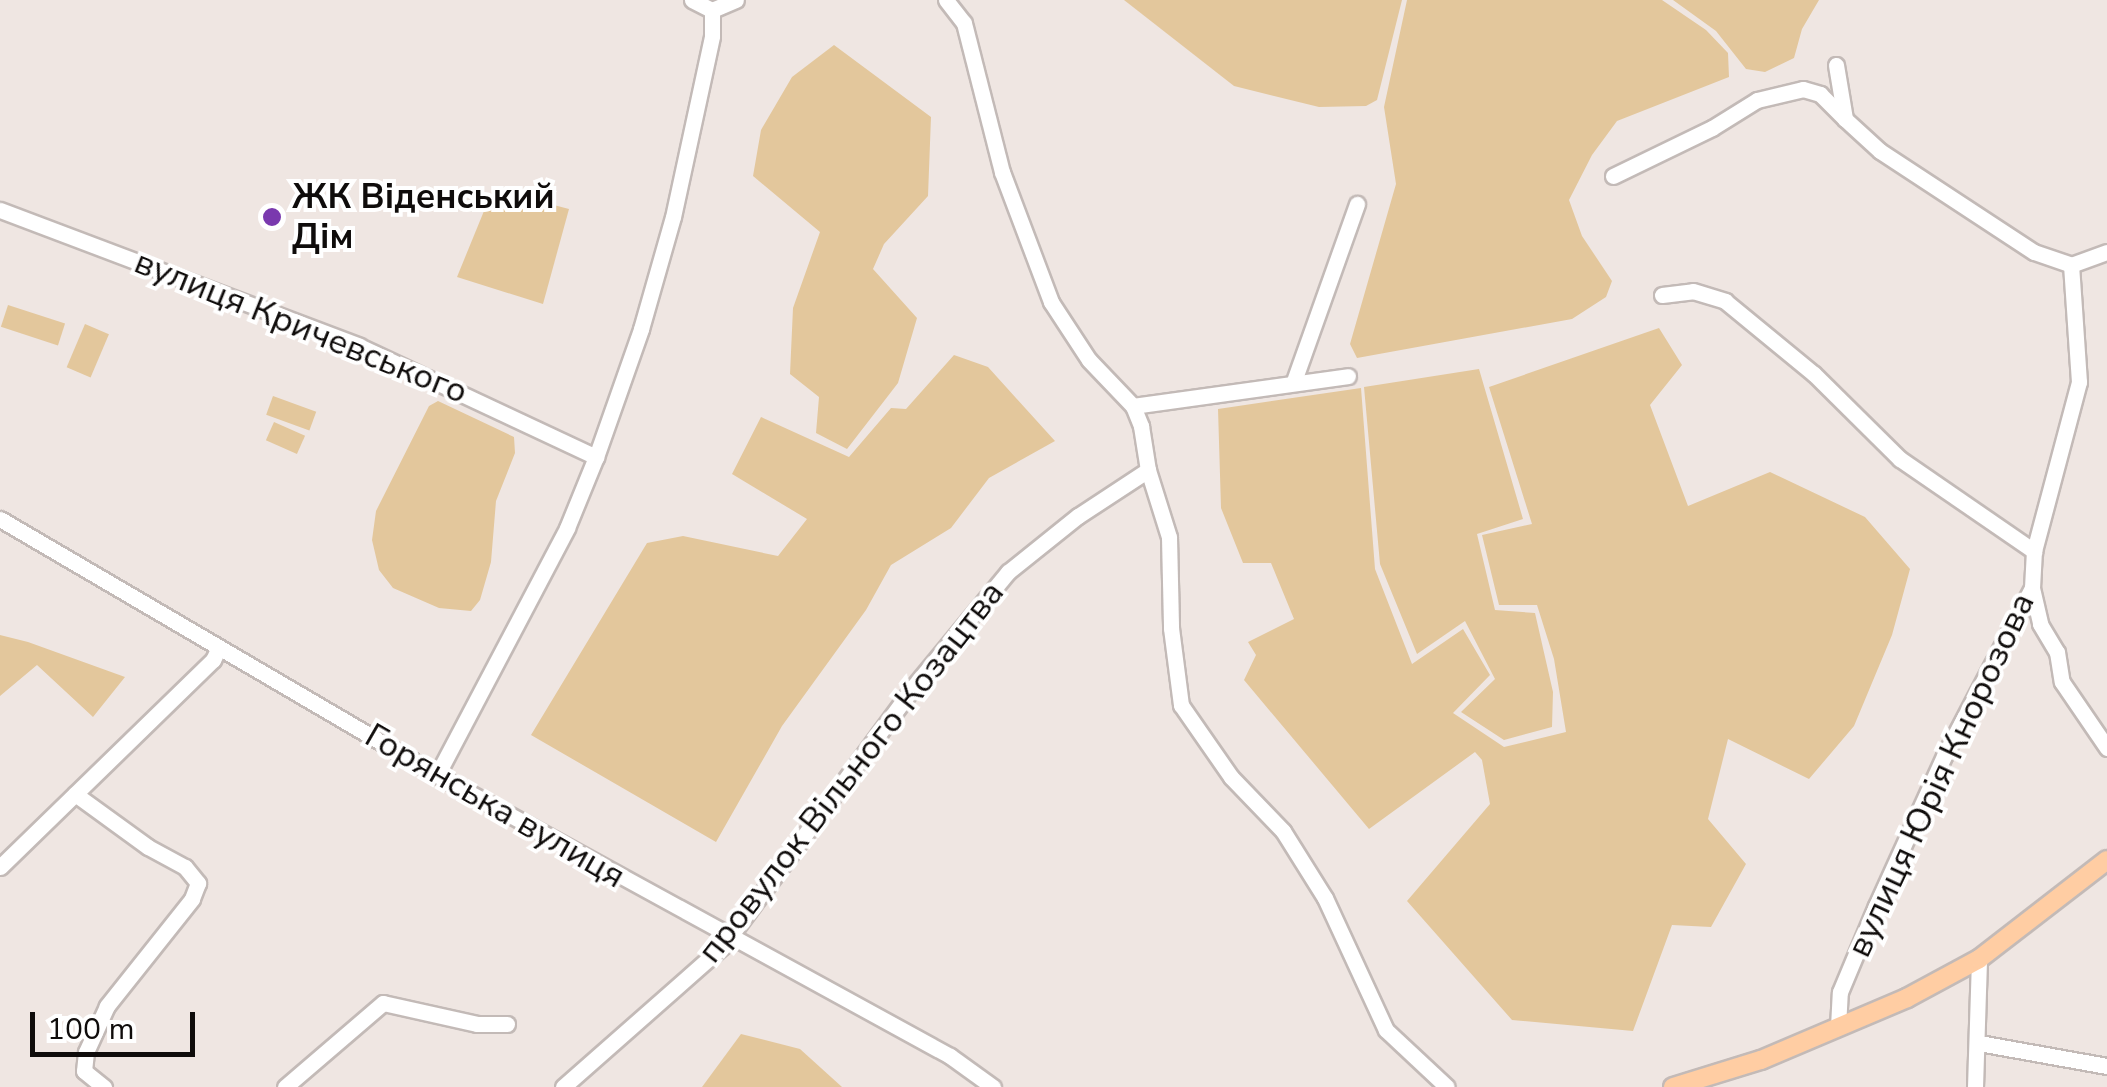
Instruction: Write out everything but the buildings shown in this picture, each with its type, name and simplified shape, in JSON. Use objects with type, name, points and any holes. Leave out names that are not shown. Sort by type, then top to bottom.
[{"type":"main road","points":[[1674,1087],[1762,1060],[1907,998],[1980,959],[2107,860]]},
{"type":"street","points":[[692,0],[712,10],[736,0]]},
{"type":"street","points":[[946,0],[964,23],[1002,172],[1050,302],[1089,360],[1133,406],[1169,537],[1171,628],[1181,706],[1231,777],[1283,831],[1314,881],[1386,1030],[1448,1087]]},
{"type":"street","points":[[437,775],[567,528],[596,457],[641,329],[673,217],[712,36],[712,10]]},
{"type":"street","points":[[1836,65],[1844,118]]},
{"type":"street","points":[[1613,176],[1712,128],[1757,100],[1802,89],[1820,94],[1880,151],[2034,252],[2071,266],[2107,252]]},
{"type":"street","points":[[1294,382],[1357,204]]},
{"type":"street","name":"вулиця Кричевського","points":[[0,210],[359,346],[596,457]]},
{"type":"street","name":"вулиця Юрія Кнорозова","points":[[1838,1028],[1840,992],[1876,906],[1944,756],[2032,588],[2034,551],[2079,382],[2071,266]]},
{"type":"street","points":[[1662,294],[1692,291],[1725,302],[1814,374],[1900,460],[2034,551]]},
{"type":"street","points":[[1133,406],[1348,376]]},
{"type":"street","name":"провулок Вільного Козацтва","points":[[563,1087],[729,938],[890,717],[1008,572],[1078,516],[1148,470]]},
{"type":"street","name":"Горянська вулиця","points":[[0,519],[437,775],[950,1056],[993,1087]]},
{"type":"street","points":[[2032,588],[2040,624],[2057,652],[2062,682],[2107,748]]},
{"type":"street","points":[[0,867],[212,660],[220,647]]},
{"type":"street","points":[[76,794],[148,847],[185,867],[198,883],[192,899],[107,1006],[86,1052],[84,1070],[104,1087]]},
{"type":"street","points":[[1974,1087],[1980,959]]},
{"type":"street","points":[[285,1087],[383,1003],[477,1024],[507,1024]]},
{"type":"street","points":[[1979,1043],[2107,1066]]},
{"type":"shaded area","points":[[1124,0],[1402,0],[1377,100],[1366,106],[1319,107],[1234,86]]},
{"type":"shaded area","points":[[1407,0],[1662,0],[1706,30],[1728,53],[1729,77],[1617,121],[1592,155],[1569,200],[1582,236],[1612,281],[1606,297],[1572,319],[1357,358],[1350,344],[1396,184],[1384,107]]},
{"type":"shaded area","points":[[1673,0],[1819,0],[1802,29],[1794,58],[1765,72],[1746,69],[1716,31]]},
{"type":"shaded area","points":[[834,45],[931,117],[928,196],[884,244],[873,269],[917,318],[898,383],[847,449],[816,433],[819,397],[790,374],[793,308],[820,232],[753,176],[761,130],[792,77]]},
{"type":"shaded area","points":[[493,189],[569,209],[543,304],[457,277]]},
{"type":"shaded area","points":[[8,305],[65,324],[58,345],[1,327]]},
{"type":"shaded area","points":[[85,324],[109,334],[91,377],[67,367]]},
{"type":"shaded area","points":[[1659,328],[1682,365],[1650,405],[1688,506],[1770,472],[1865,517],[1910,569],[1892,635],[1854,726],[1809,779],[1728,739],[1708,819],[1746,864],[1711,927],[1672,925],[1633,1031],[1512,1020],[1407,901],[1490,804],[1482,760],[1475,752],[1369,829],[1244,680],[1256,655],[1248,642],[1294,619],[1271,563],[1243,563],[1221,508],[1218,409],[1361,388],[1375,569],[1412,664],[1463,629],[1490,675],[1453,713],[1504,747],[1566,732],[1554,659],[1537,605],[1499,605],[1482,535],[1532,524],[1489,387]]},
{"type":"shaded area","points":[[954,355],[988,367],[1055,441],[989,478],[951,528],[891,565],[866,610],[782,726],[716,842],[531,735],[647,543],[683,536],[778,556],[807,519],[732,474],[761,417],[849,457],[891,408],[906,409]]},
{"type":"shaded area","points":[[1479,369],[1523,519],[1477,534],[1495,610],[1535,613],[1553,692],[1552,727],[1504,740],[1461,712],[1495,679],[1465,621],[1417,654],[1380,564],[1364,387]]},
{"type":"shaded area","points":[[273,396],[316,412],[309,431],[266,415]]},
{"type":"shaded area","points":[[438,401],[514,437],[515,453],[496,501],[491,562],[480,600],[471,611],[439,608],[393,588],[379,570],[372,540],[376,511],[429,406]]},
{"type":"shaded area","points":[[274,422],[305,436],[297,454],[266,440]]},
{"type":"shaded area","points":[[0,635],[125,677],[93,717],[37,665],[0,696]]},
{"type":"shaded area","points":[[741,1034],[800,1049],[842,1087],[702,1087]]},
{"type":"place","name":"ЖК Віденський Дім","points":[[272,217]]}]
